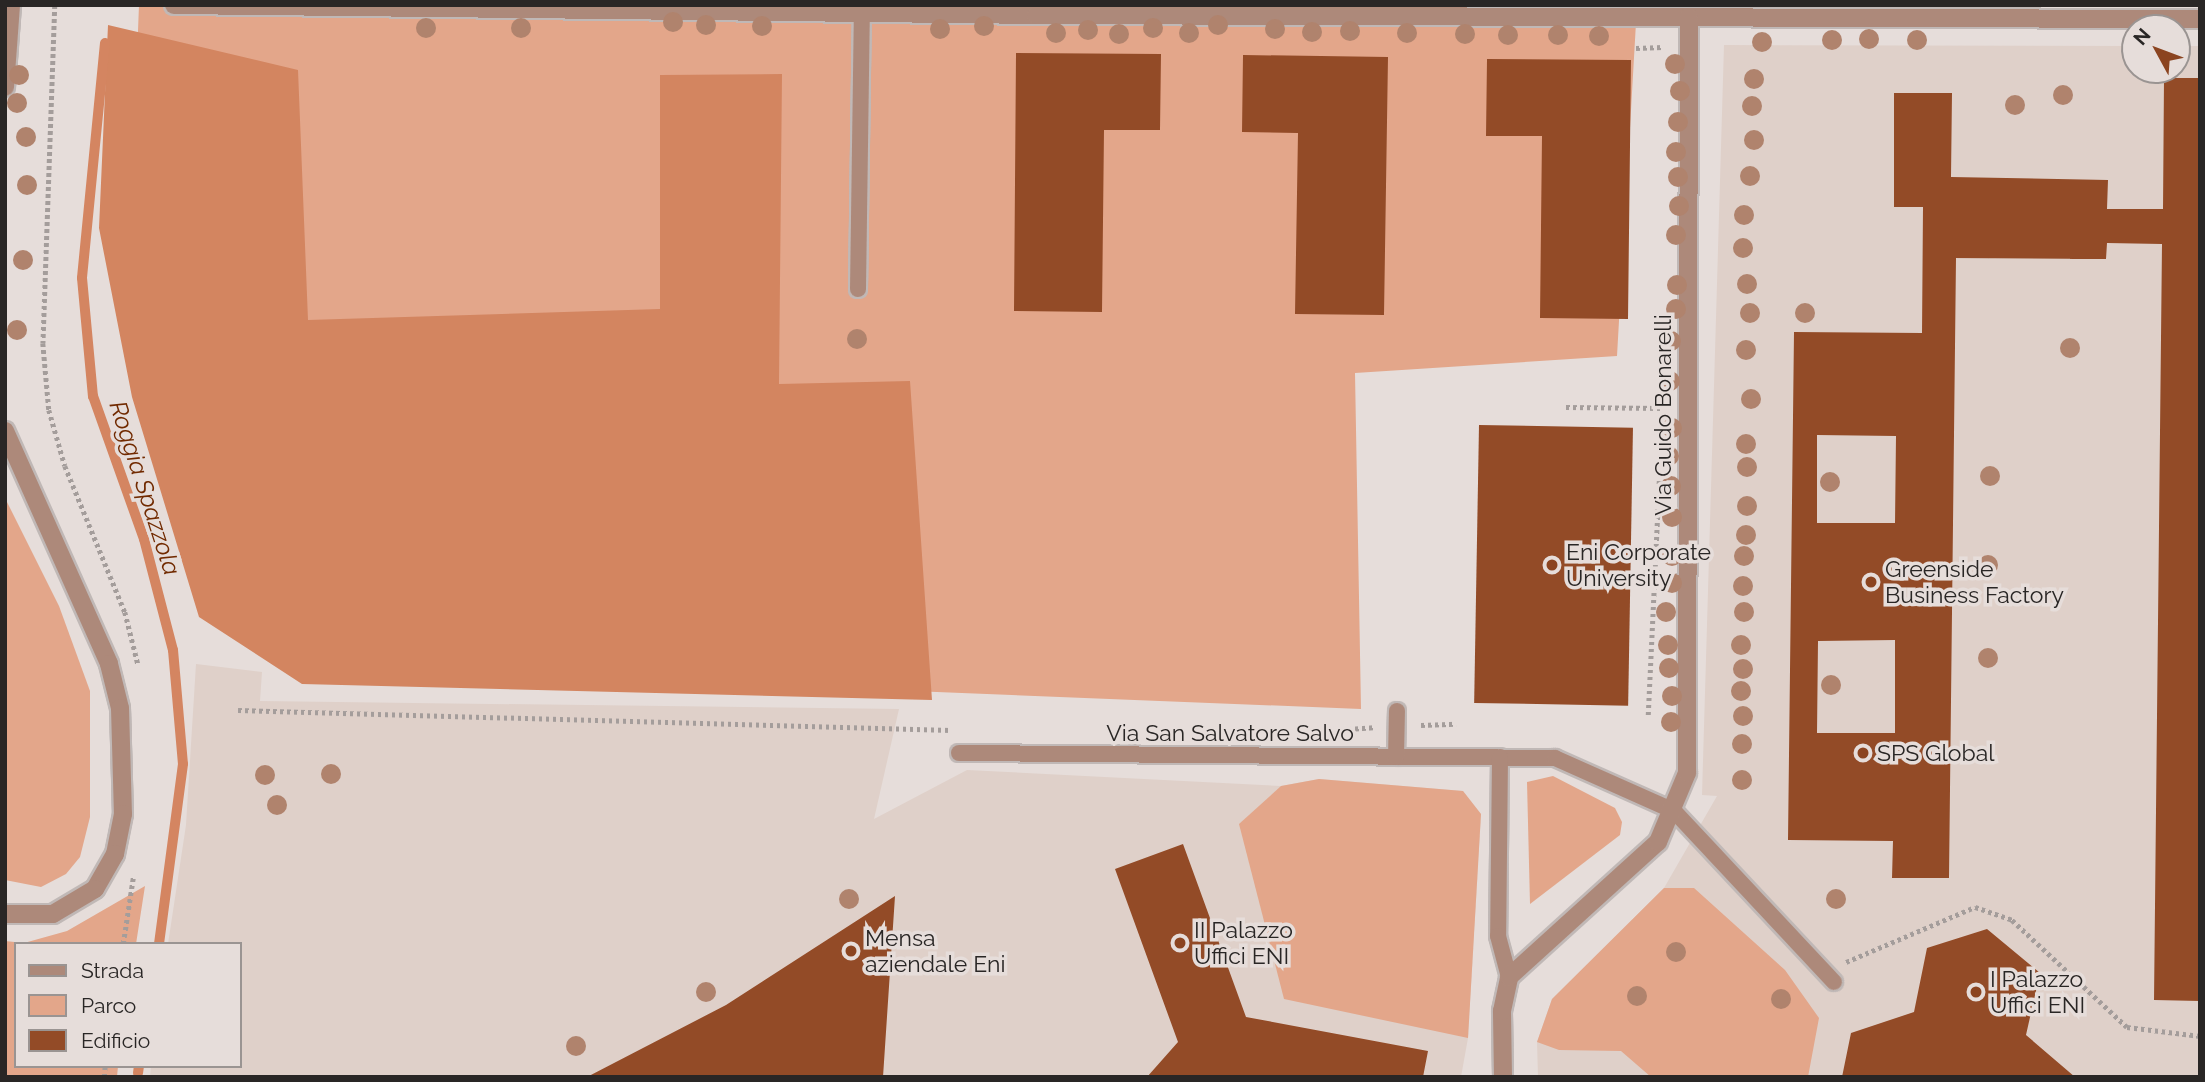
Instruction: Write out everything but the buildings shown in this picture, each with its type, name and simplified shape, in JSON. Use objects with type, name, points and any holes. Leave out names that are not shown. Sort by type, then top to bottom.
[{"type":"street","points":[[5,88],[11,5]]},
{"type":"street","points":[[174,5],[862,13],[1689,17],[1734,11],[2028,11],[2171,12],[2200,19]]},
{"type":"street","name":"Via Guido Bonarelli","points":[[1508,977],[1658,842],[1674,811],[1687,773],[1689,17]]},
{"type":"street","points":[[5,431],[109,664],[121,708],[122,814],[115,854],[95,890],[53,914],[5,914]]},
{"type":"street","points":[[1503,1077],[1502,1011],[1508,977]]},
{"type":"lane","points":[[858,289],[862,13]]},
{"type":"lane","points":[[1396,757],[1397,718]]},
{"type":"lane","name":"Via San Salvatore Salvo","points":[[959,753],[1555,758],[1674,811]]},
{"type":"lane","points":[[1500,757],[1498,936],[1508,977]]},
{"type":"lane","points":[[1674,811],[1834,982]]},
{"type":"path","points":[[55,5],[43,343],[49,410],[65,466],[125,612],[139,669]]},
{"type":"path","points":[[1566,407],[1661,408]]},
{"type":"path","points":[[1648,715],[1658,512]]},
{"type":"path","points":[[238,710],[956,730]]},
{"type":"path","points":[[1332,729],[1397,718],[1456,724]]},
{"type":"path","points":[[123,942],[135,869]]},
{"type":"path","points":[[1834,982],[1847,961],[1975,907],[2012,920],[2127,1027],[2200,1036]]},
{"type":"shaded area","points":[[108,25],[298,70],[308,320],[660,309],[660,75],[782,74],[779,384],[910,381],[932,700],[302,684],[199,617],[132,397],[99,228]]},
{"type":"shaded area","name":"Greenside Business Factory","points":[[1724,45],[2121,46],[2121,84],[2191,84],[2191,46],[2200,46],[2200,1077],[1538,1077],[1537,1042],[1552,999],[1664,888],[1717,796],[1702,795]]},
{"type":"shaded area","points":[[196,664],[262,672],[260,701],[899,709],[874,819],[967,770],[1281,786],[1319,779],[1463,791],[1481,814],[1468,1038],[1461,1077],[150,1077],[151,1068],[242,1068],[242,942],[168,942],[186,825]]},
{"type":"green space","points":[[139,5],[1637,5],[1617,356],[1355,373],[1361,709],[508,675],[132,184]]},
{"type":"green space","points":[[5,498],[59,606],[90,691],[90,817],[80,857],[66,874],[41,887],[5,880]]},
{"type":"green space","points":[[1553,776],[1615,808],[1622,822],[1620,835],[1530,904],[1527,782]]},
{"type":"green space","points":[[1319,779],[1463,791],[1481,814],[1468,1038],[1284,999],[1239,824],[1281,786]]},
{"type":"green space","points":[[145,886],[136,942],[28,942],[67,931]]},
{"type":"green space","points":[[1664,888],[1694,888],[1785,970],[1819,1018],[1808,1077],[1651,1077],[1621,1051],[1559,1050],[1537,1042],[1552,999]]},
{"type":"green space","points":[[5,941],[14,942],[14,1068],[118,1068],[117,1077],[5,1077]]},
{"type":"waterway","name":"Roggia Spazzola","points":[[105,43],[82,278],[93,396],[144,539],[173,650],[183,764],[159,942]]},
{"type":"waterway","name":"Roggia Spazzola","points":[[138,1073],[139,1068]]},
{"type":"place","name":"Eni Corporate University","points":[[1552,565]]},
{"type":"place","name":"Greenside Business Factory","points":[[1871,582]]},
{"type":"place","name":"SPS Global","points":[[1863,753]]},
{"type":"place","name":"II Palazzo Uffici ENI","points":[[1180,943]]},
{"type":"place","name":"Mensa aziendale Eni","points":[[851,951]]},
{"type":"place","name":"I Palazzo Uffici ENI","points":[[1976,992]]}]
